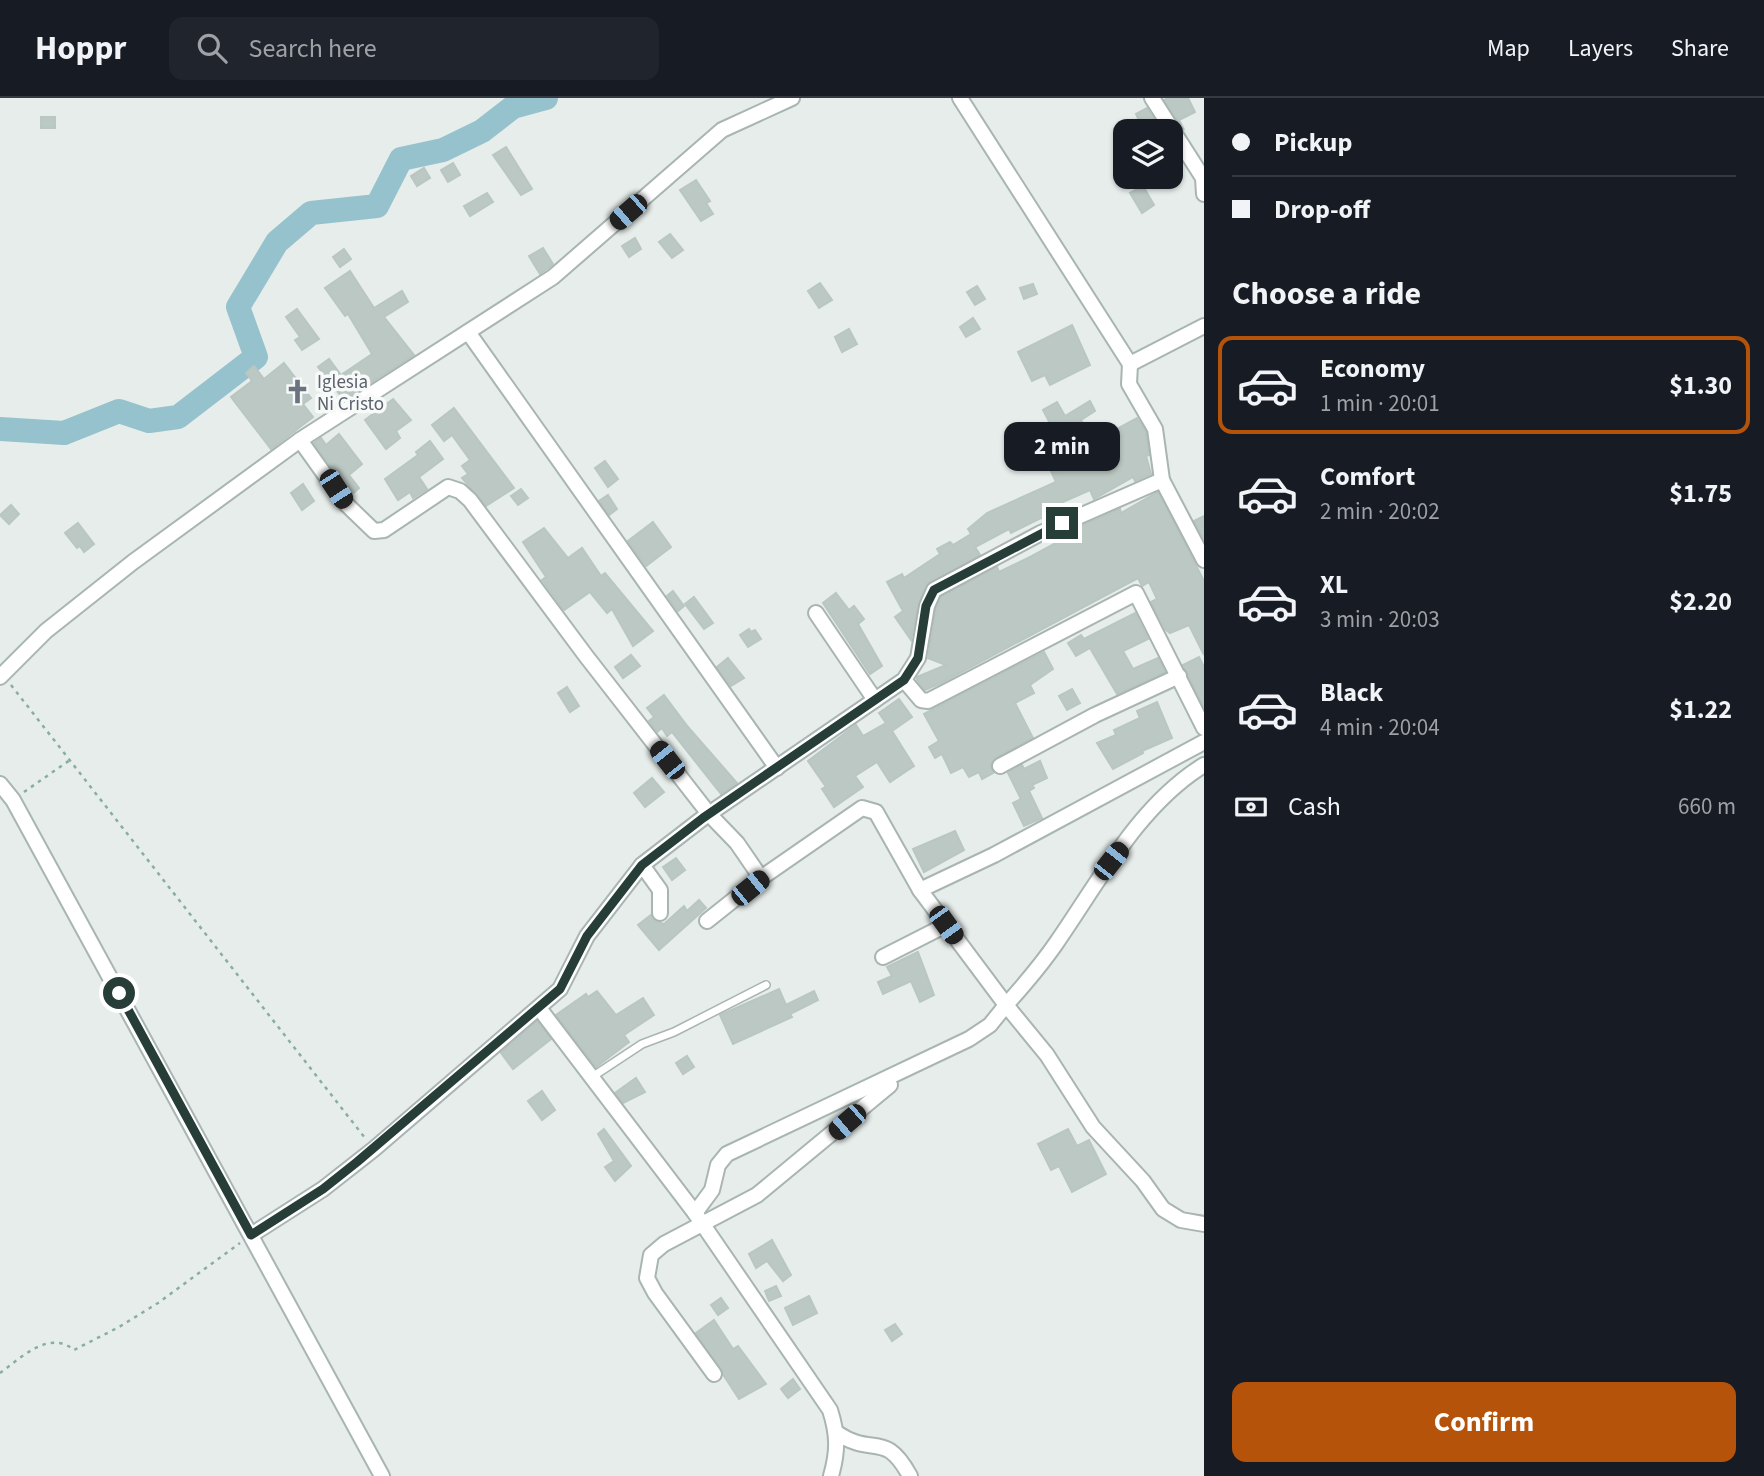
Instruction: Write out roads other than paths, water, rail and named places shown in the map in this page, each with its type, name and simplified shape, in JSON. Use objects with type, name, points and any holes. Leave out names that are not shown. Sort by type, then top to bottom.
[{"type":"street","points":[[1,676],[46,631],[133,562],[300,440],[553,277],[722,130],[792,98]]},
{"type":"street","points":[[961,98],[1130,364],[1129,384],[1155,429],[1163,481],[1204,559]]},
{"type":"street","points":[[1152,98],[1203,178],[1204,194]]},
{"type":"street","points":[[1130,364],[1204,326]]},
{"type":"street","points":[[468,332],[777,768]]},
{"type":"street","points":[[300,440],[345,503],[374,531],[384,530],[448,487],[465,495],[709,814],[737,843],[761,878]]},
{"type":"street","points":[[251,1235],[323,1189],[560,989],[587,936],[642,865],[709,814],[904,680],[918,658],[926,606],[934,590],[1041,533],[1163,481]]},
{"type":"street","points":[[904,680],[921,700],[928,701],[1133,593],[1140,595],[1204,728]]},
{"type":"street","points":[[816,613],[875,700]]},
{"type":"street","points":[[1000,766],[1117,704],[1179,676]]},
{"type":"street","points":[[920,890],[994,855],[1204,742]]},
{"type":"street","points":[[698,1219],[712,1190],[718,1166],[727,1154],[904,1072],[969,1039],[990,1025],[1055,945],[1111,861],[1148,814],[1176,782],[1204,765]]},
{"type":"street","points":[[0,784],[13,800],[382,1476]]},
{"type":"street","points":[[707,921],[761,878],[862,808],[876,812],[920,890],[1047,1055],[1093,1127],[1143,1181],[1163,1209],[1181,1220],[1204,1224]]},
{"type":"street","points":[[642,865],[660,890],[660,913]]},
{"type":"street","points":[[883,957],[946,925]]},
{"type":"street","points":[[539,1008],[698,1219],[830,1410],[837,1433],[837,1454],[831,1476]]},
{"type":"street","points":[[714,1374],[647,1278],[647,1264],[656,1250],[698,1219],[757,1195],[904,1072]]},
{"type":"street","points":[[837,1433],[854,1444],[887,1447],[898,1455],[910,1476]]},
{"type":"lane","points":[[591,1077],[642,1044],[674,1032],[766,985]]},
{"type":"waterway","points":[[0,429],[64,433],[119,411],[149,421],[178,417],[256,357],[238,307],[277,242],[311,213],[377,206],[401,159],[443,150],[482,131],[513,107],[546,98]]},
{"type":"place","name":"Iglesia Ni Cristo","points":[[297,392]]}]
